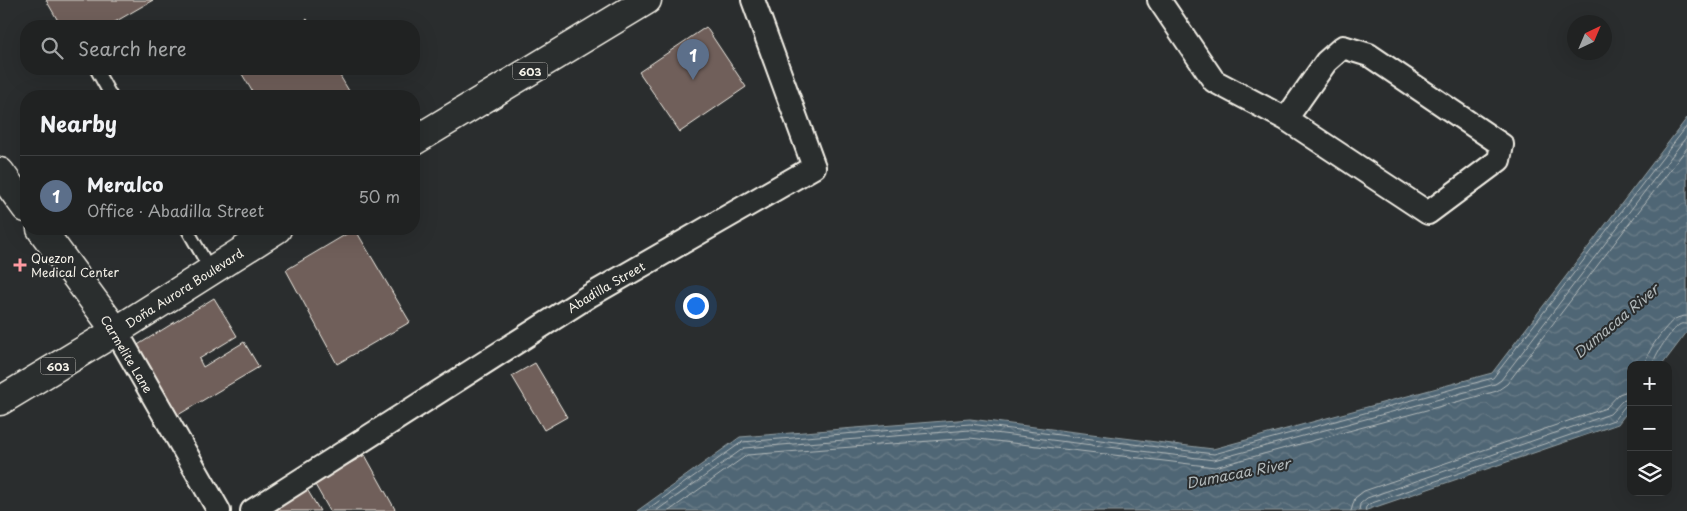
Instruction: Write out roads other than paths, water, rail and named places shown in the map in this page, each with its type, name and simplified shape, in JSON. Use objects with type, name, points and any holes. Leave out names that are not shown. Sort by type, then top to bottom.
[{"type":"main road","name":"603","points":[[420,138],[647,0]]},
{"type":"main road","points":[[0,172],[20,200]]},
{"type":"main road","name":"Carmelite Lane","points":[[45,235],[116,331]]},
{"type":"main road","name":"Doña Aurora Boulevard","points":[[116,331],[268,235]]},
{"type":"main road","name":"603","points":[[0,401],[116,331]]},
{"type":"street","name":"Abadilla Street","points":[[252,511],[589,296],[814,167],[753,0]]},
{"type":"street","points":[[1159,0],[1214,81],[1286,120],[1428,213],[1499,160],[1502,146],[1369,55],[1343,47],[1326,62],[1286,120]]},
{"type":"street","name":"Carmelite Lane","points":[[116,331],[219,511]]},
{"type":"lane","points":[[99,75],[108,90]]},
{"type":"lane","points":[[190,235],[211,271]]},
{"type":"water","name":"Dumacaa River","points":[[1687,118],[1687,332],[1665,361],[1627,361],[1627,412],[1618,424],[1364,511],[637,511],[740,437],[970,419],[1213,449],[1492,373]]},
{"type":"place","name":"Meralco","points":[[693,80]]},
{"type":"place","name":"Quezon Medical Center","points":[[20,265]]}]
